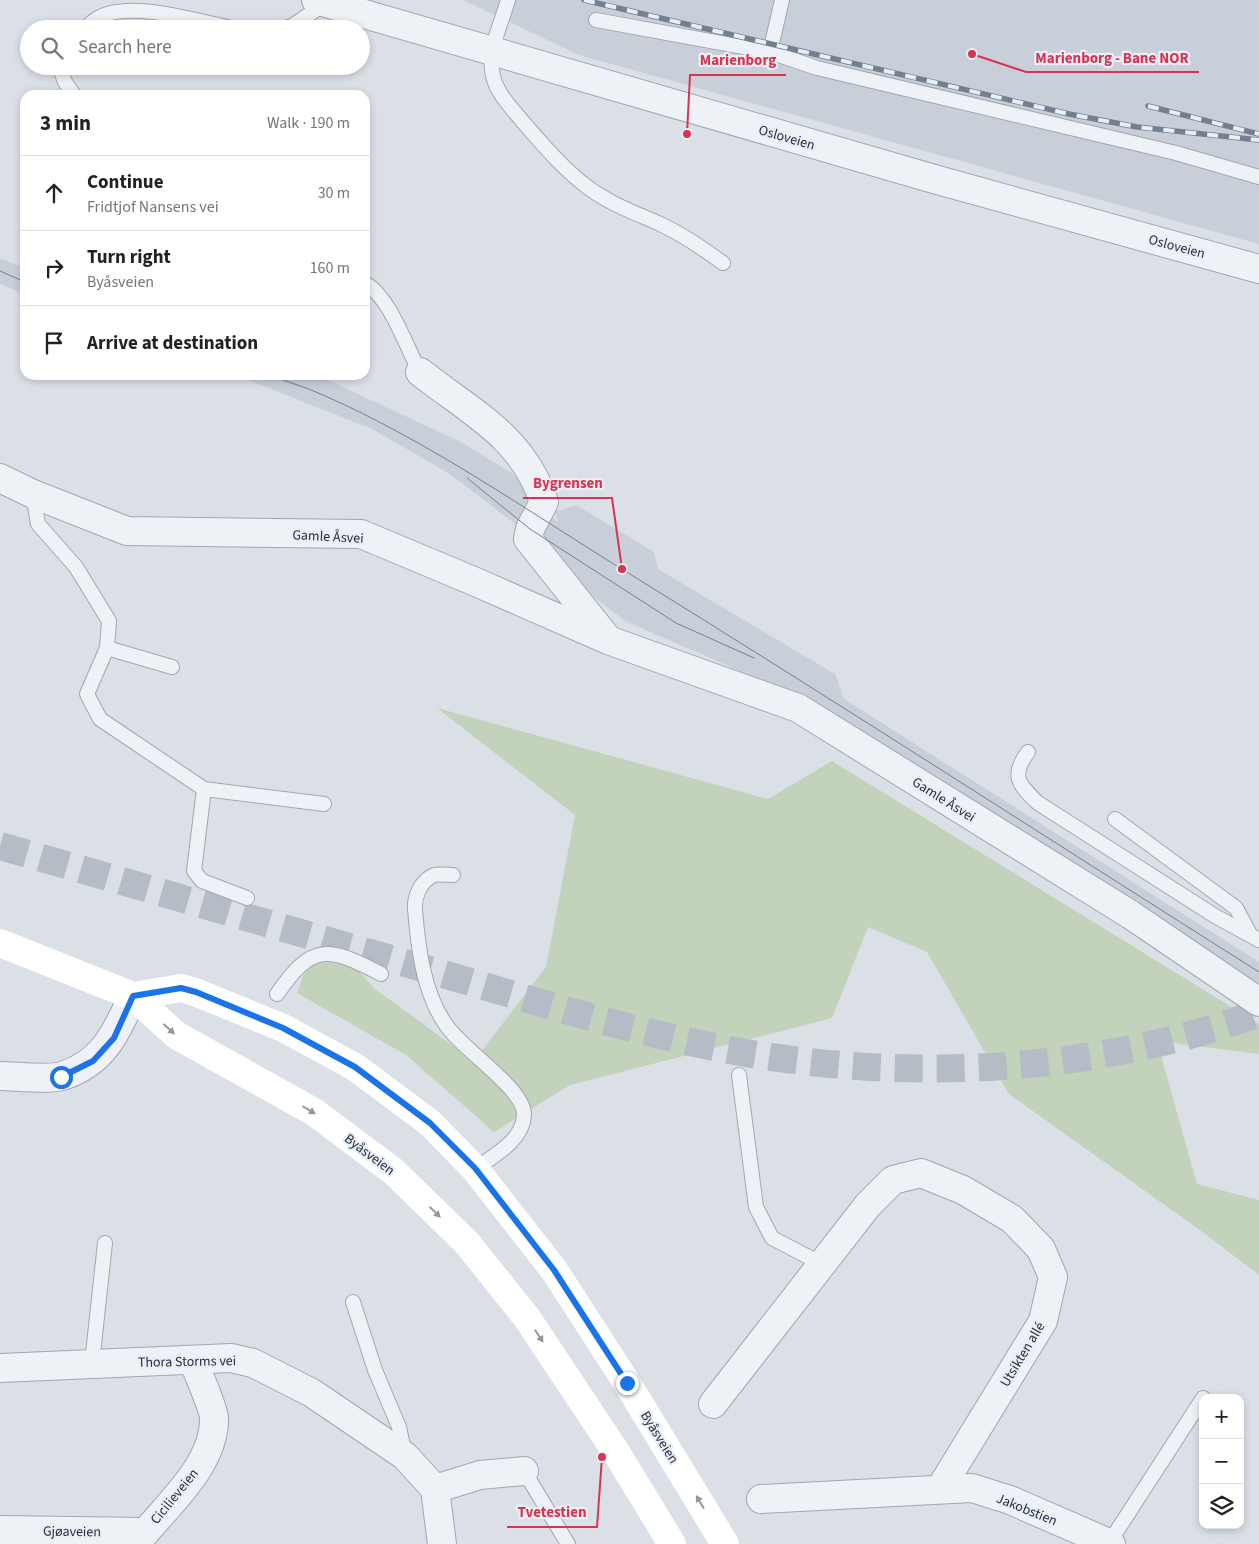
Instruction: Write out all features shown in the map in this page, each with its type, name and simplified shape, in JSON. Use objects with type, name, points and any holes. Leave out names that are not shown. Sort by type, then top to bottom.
[{"type":"main road","name":"Byåsveien","points":[[0,943],[133,996],[176,1035],[314,1112],[394,1171],[467,1243],[527,1318],[616,1452],[672,1544]]},
{"type":"main road","name":"Byåsveien","points":[[133,996],[181,988],[196,992],[283,1028],[355,1067],[430,1123],[475,1168],[554,1270],[627,1383],[725,1544]]},
{"type":"street","name":"Osloveien","points":[[321,2],[934,180],[1259,269]]},
{"type":"street","points":[[420,372],[488,422],[526,462],[538,484],[544,502],[530,529],[528,539],[608,640]]},
{"type":"street","name":"Gamle Åsvei","points":[[0,478],[33,494],[127,531],[361,534],[608,640],[798,708],[1131,916],[1259,1002]]},
{"type":"street","points":[[0,1076],[61,1077],[93,1061],[114,1038],[133,996]]},
{"type":"street","name":"Utsikten allé","points":[[713,1404],[810,1280],[820,1263],[868,1205],[893,1180],[921,1173],[963,1190],[1012,1219],[1041,1249],[1053,1277],[1043,1321],[940,1489]]},
{"type":"street","name":"Thora Storms vei","points":[[0,1368],[232,1358],[252,1363],[312,1393],[405,1456],[435,1489]]},
{"type":"street","name":"Cicilieveien","points":[[140,1538],[188,1482],[210,1445],[214,1417],[193,1360]]},
{"type":"street","points":[[442,1544],[435,1489],[480,1475],[524,1471]]},
{"type":"street","name":"Jakobstien","points":[[940,1489],[972,1488],[1010,1500],[1110,1544]]},
{"type":"street","points":[[761,1499],[940,1489]]},
{"type":"street","name":"Gjøaveien","points":[[0,1530],[140,1538]]},
{"type":"lane","points":[[508,0],[493,53],[491,68],[499,92],[550,154],[570,174],[591,190],[616,205],[691,240],[723,263]]},
{"type":"lane","points":[[770,52],[782,0]]},
{"type":"lane","points":[[299,20],[321,2]]},
{"type":"lane","points":[[96,20],[100,17],[123,11],[152,13],[189,20]]},
{"type":"lane","points":[[596,20],[770,52],[817,68],[1176,153],[1259,177]]},
{"type":"lane","points":[[62,75],[71,90]]},
{"type":"lane","points":[[370,286],[390,312],[420,372]]},
{"type":"lane","points":[[33,494],[38,524],[76,567],[108,621],[107,648],[88,694],[100,719],[204,789],[324,804]]},
{"type":"lane","points":[[107,648],[172,667]]},
{"type":"lane","points":[[1028,752],[1018,765],[1018,780],[1026,792],[1038,803],[1215,916],[1254,937]]},
{"type":"lane","points":[[204,789],[194,871],[202,881],[246,898]]},
{"type":"lane","points":[[1115,819],[1236,908],[1254,937]]},
{"type":"lane","points":[[453,875],[434,875],[420,887],[415,903],[418,945],[433,1000],[444,1024],[516,1093],[524,1113],[522,1128],[513,1139],[500,1152],[475,1168]]},
{"type":"lane","points":[[277,994],[293,971],[309,957],[332,954],[356,961],[381,974]]},
{"type":"lane","points":[[739,1075],[756,1207],[772,1238],[820,1263]]},
{"type":"lane","points":[[92,1363],[105,1243]]},
{"type":"lane","points":[[353,1302],[375,1370],[399,1427],[405,1456]]},
{"type":"lane","points":[[1110,1544],[1199,1405]]},
{"type":"lane","points":[[524,1471],[568,1544]]},
{"type":"shaded area","points":[[463,0],[1259,0],[1259,244],[579,55]]},
{"type":"shaded area","points":[[0,258],[20,266],[20,293],[0,284]]},
{"type":"shaded area","points":[[249,380],[328,380],[461,442],[531,485],[526,499],[558,522],[555,512],[576,505],[654,552],[658,569],[835,674],[844,699],[1259,962],[1259,986],[797,696],[625,621],[568,577],[549,550],[450,474],[372,429]]},
{"type":"green space","points":[[437,708],[768,799],[832,761],[1259,1024],[1259,1054],[1157,1041],[1197,1184],[1259,1200],[1259,1275],[1204,1233],[1009,1094],[927,952],[868,927],[832,1018],[570,1085],[494,1132],[406,1055],[297,993],[303,976],[313,964],[329,962],[356,968],[375,989],[474,1061],[546,967],[575,815]]},
{"type":"tunnel","points":[[0,846],[590,1017],[677,1039],[765,1056],[826,1064],[889,1068],[1015,1065],[1077,1058],[1139,1047],[1200,1032],[1259,1013]]},
{"type":"tram line","points":[[0,271],[20,280]]},
{"type":"tram line","points":[[283,380],[317,392],[363,414],[477,478],[863,720],[1259,972]]},
{"type":"tram line","points":[[467,478],[530,529],[676,623],[754,658]]},
{"type":"railway","points":[[584,0],[1069,114],[1137,127],[1259,140]]},
{"type":"railway","points":[[1148,106],[1259,134]]},
{"type":"place","name":"Marienborg - Bane NOR","points":[[972,54]]},
{"type":"place","name":"Marienborg","points":[[687,134]]},
{"type":"place","name":"Bygrensen","points":[[622,569]]},
{"type":"place","name":"Tvetestien","points":[[602,1457]]},
{"type":"route","points":[[61,1077],[93,1061],[114,1038],[133,996],[181,988],[196,992],[283,1028],[355,1067],[430,1123],[475,1168],[554,1270],[627,1383]]}]
